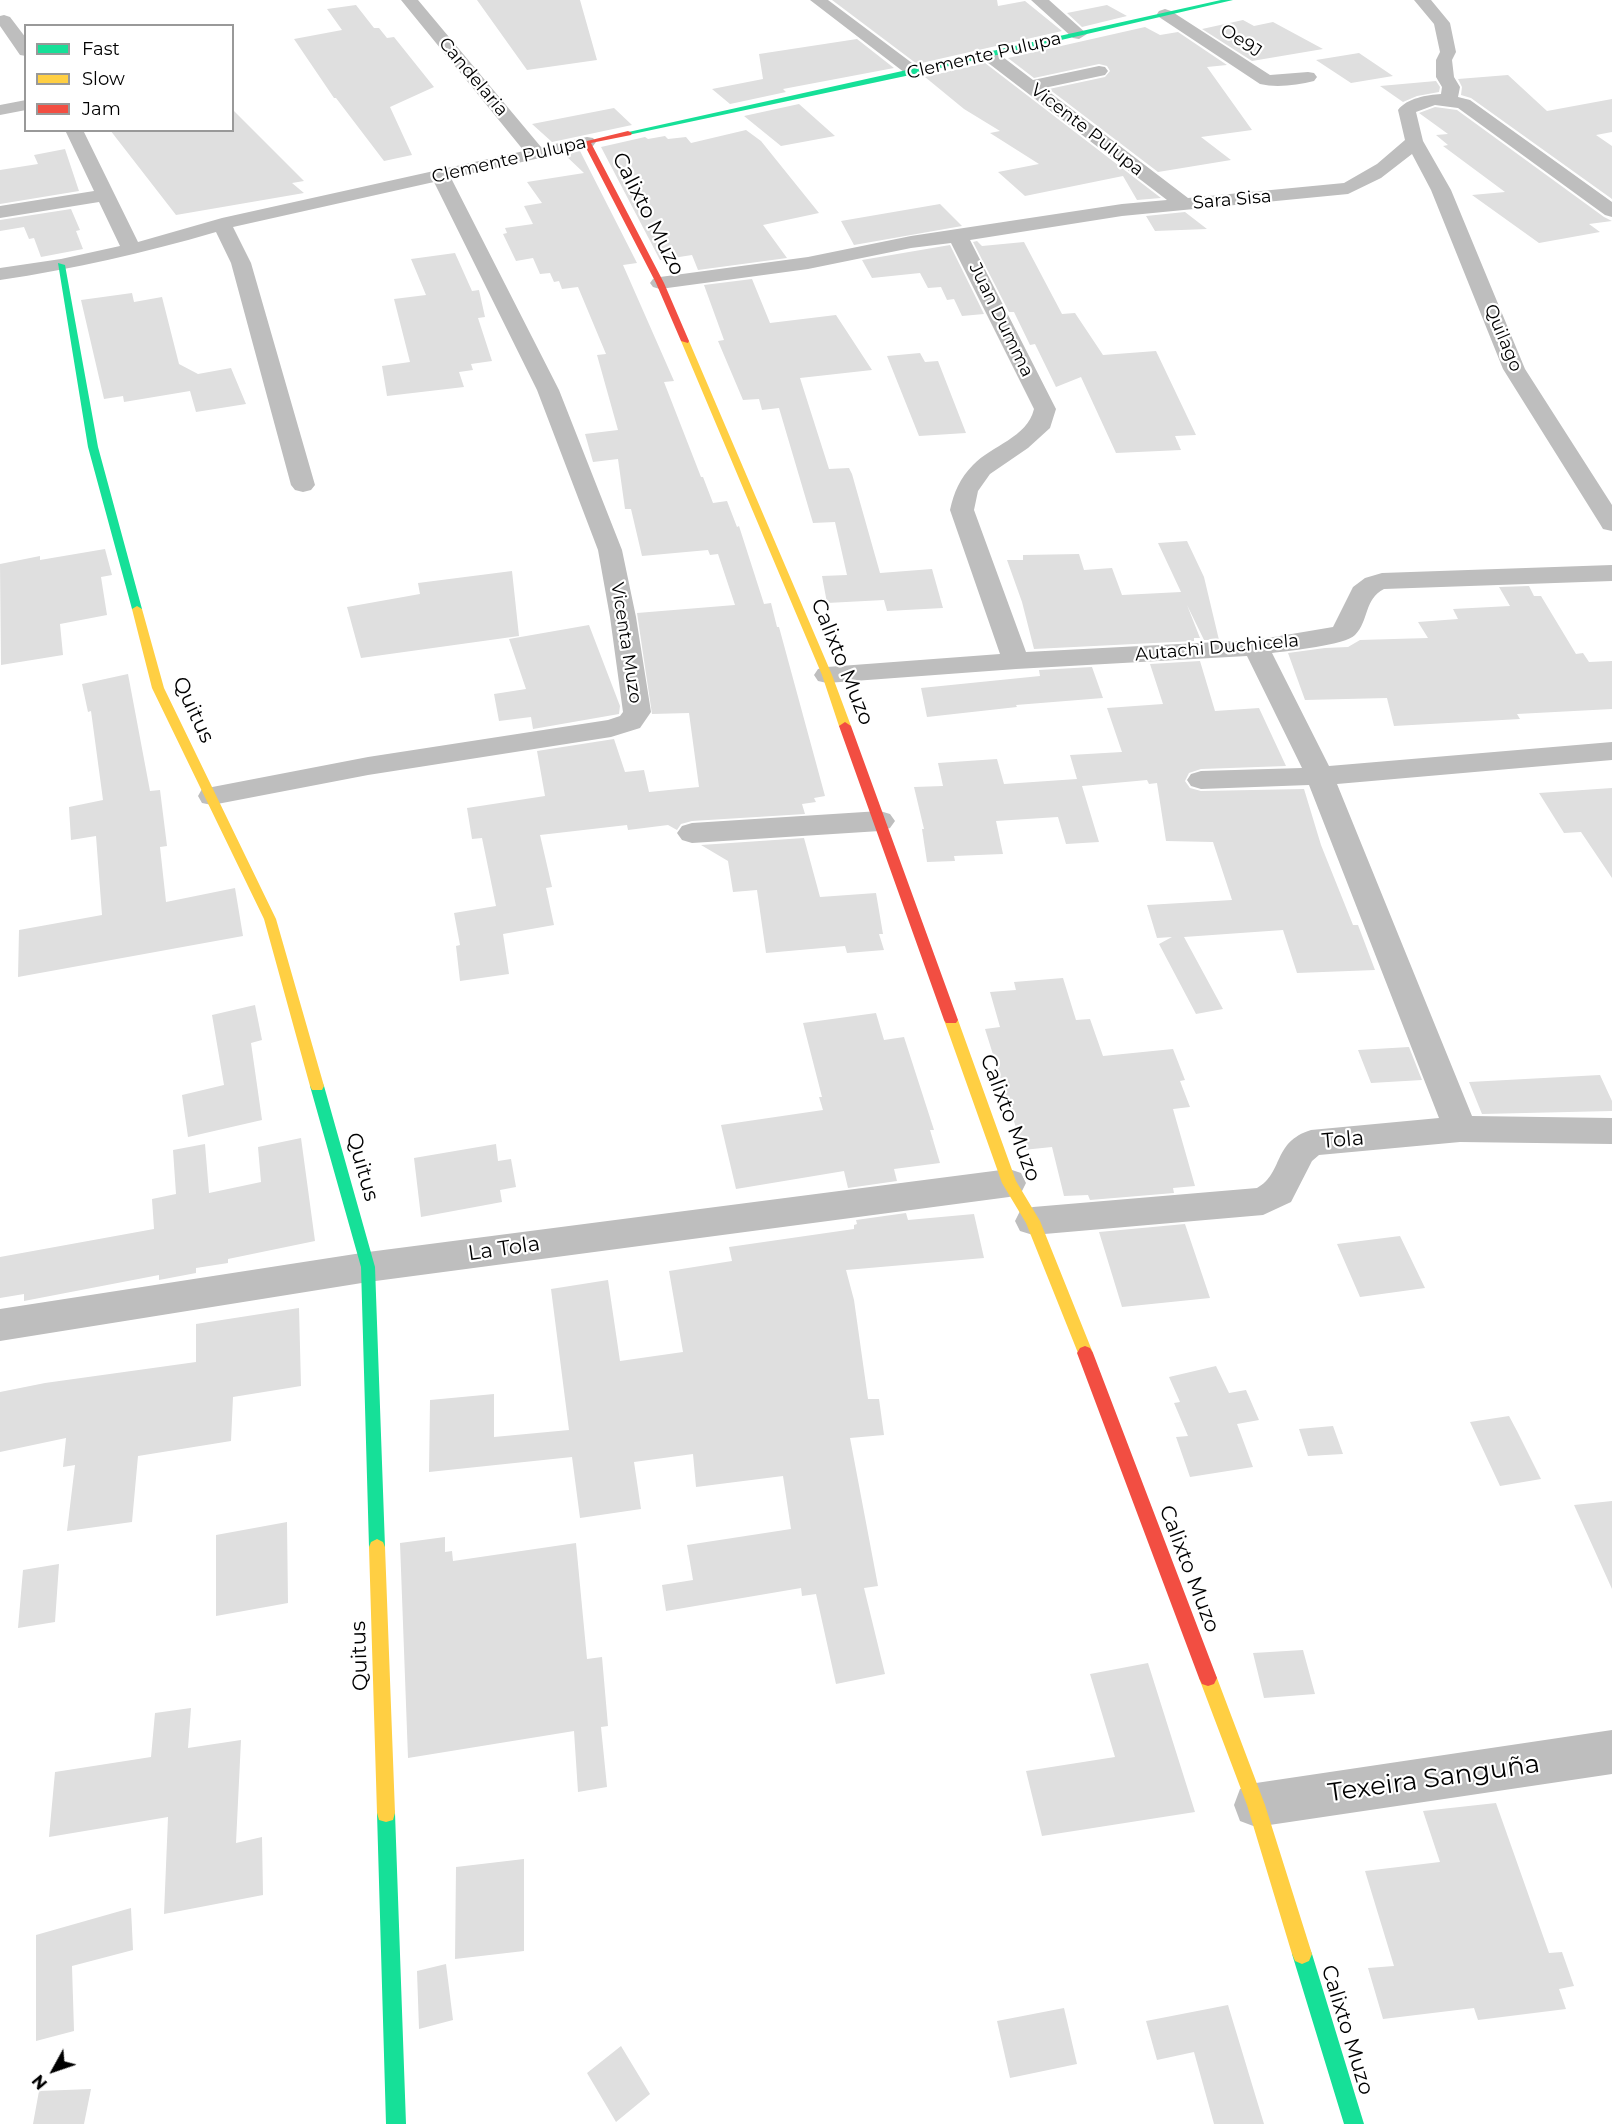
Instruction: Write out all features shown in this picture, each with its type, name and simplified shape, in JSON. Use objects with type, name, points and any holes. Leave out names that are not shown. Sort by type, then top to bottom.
[{"type":"street","name":"Candelaria","points":[[409,0],[537,153]]},
{"type":"street","points":[[818,0],[915,72]]},
{"type":"street","points":[[1039,0],[1079,34]]},
{"type":"street","name":"Clemente Pulupa","points":[[0,274],[61,265],[132,250],[222,224],[587,142],[915,72],[1230,0]]},
{"type":"street","points":[[1422,0],[1442,23],[1448,52],[1444,60],[1445,77],[1451,87],[1449,99]]},
{"type":"street","name":"Oe9J","points":[[1165,14],[1266,80],[1278,81],[1308,77]]},
{"type":"street","points":[[4,20],[24,48]]},
{"type":"street","name":"Vicente Pulupa","points":[[989,55],[1185,204]]},
{"type":"street","points":[[1030,86],[1099,71]]},
{"type":"street","points":[[1414,141],[1407,110],[1432,99],[1449,99],[1464,104],[1612,212]]},
{"type":"street","points":[[0,110],[24,105]]},
{"type":"street","points":[[75,132],[132,250]]},
{"type":"street","name":"Sara Sisa","points":[[958,236],[1122,210],[1348,188],[1361,183],[1406,150],[1414,141]]},
{"type":"street","name":"Quilago","points":[[1414,141],[1441,190],[1515,369],[1612,524]]},
{"type":"street","name":"Calixto Muzo","points":[[587,142],[660,283],[827,675],[1008,1183],[1033,1221],[1051,1262],[1256,1805],[1354,2124]]},
{"type":"street","name":"Vicenta Muzo","points":[[212,796],[380,764],[611,728],[630,722],[637,712],[623,617],[610,550],[548,390],[440,175]]},
{"type":"street","points":[[0,212],[105,195]]},
{"type":"street","points":[[222,224],[241,263],[303,485]]},
{"type":"street","points":[[660,283],[808,263],[911,242],[958,236]]},
{"type":"street","name":"Juan Dumma","points":[[958,236],[1045,409],[1042,423],[1020,443],[982,469],[966,490],[962,510],[1016,661]]},
{"type":"street","name":"Quitus","points":[[61,265],[93,447],[158,688],[270,919],[368,1267],[396,2124]]},
{"type":"street","name":"Autachi Duchicela","points":[[827,675],[1016,661],[1256,648],[1341,634],[1347,629],[1364,588],[1371,583],[1612,573]]},
{"type":"street","points":[[1256,648],[1320,776],[1460,1129]]},
{"type":"street","points":[[1201,780],[1320,776],[1612,751]]},
{"type":"street","points":[[692,834],[880,821]]},
{"type":"street","name":"Tola","points":[[1033,1221],[1263,1201],[1279,1192],[1299,1152],[1311,1143],[1460,1129],[1612,1131]]},
{"type":"street","name":"La Tola","points":[[0,1325],[368,1267],[1008,1183]]},
{"type":"street","name":"Texeira Sanguña","points":[[1256,1805],[1612,1752]]},
{"type":"building","points":[[477,0],[580,0],[597,60],[527,70]]},
{"type":"building","points":[[832,0],[997,0],[998,6],[1025,1],[1062,31],[917,64]]},
{"type":"building","points":[[356,5],[374,28],[379,28],[387,38],[394,37],[434,87],[390,107],[412,155],[384,161],[334,98],[294,39],[342,30],[327,9]]},
{"type":"building","points":[[1107,5],[1127,16],[1082,27],[1067,13]]},
{"type":"building","points":[[1243,20],[1254,26],[1273,22],[1323,49],[1252,61],[1202,29]]},
{"type":"building","points":[[1145,27],[1160,35],[1178,32],[1227,65],[1207,67],[1252,130],[1201,137],[1231,160],[1158,172],[1049,89],[1105,77],[1110,71],[1107,66],[1099,64],[1034,78],[1008,58]]},
{"type":"building","points":[[857,39],[894,68],[783,89],[786,92],[730,104],[712,89],[763,79],[759,54]]},
{"type":"building","points":[[1359,53],[1393,76],[1351,83],[1316,60]]},
{"type":"building","points":[[985,63],[1161,198],[1137,200],[1123,176],[1025,196],[998,172],[1039,164],[990,133],[1000,131],[964,109],[925,77]]},
{"type":"building","points":[[1508,75],[1547,111],[1612,99],[1612,132],[1596,135],[1612,146],[1612,199],[1471,98],[1461,95],[1462,87],[1458,79]]},
{"type":"building","points":[[1436,81],[1440,87],[1439,92],[1417,96],[1403,102],[1380,86]]},
{"type":"building","points":[[799,104],[835,136],[781,146],[744,116]]},
{"type":"building","points":[[1435,107],[1457,110],[1612,221],[1589,224],[1600,232],[1539,243],[1472,195],[1505,192],[1443,146],[1448,145],[1436,135],[1448,134],[1419,113]]},
{"type":"building","points":[[614,108],[632,125],[552,142],[532,124]]},
{"type":"building","points":[[234,111],[304,181],[292,183],[304,193],[176,215],[112,132],[234,132]]},
{"type":"building","points":[[746,130],[761,141],[819,213],[763,225],[787,258],[698,270],[692,255],[660,260],[601,147],[645,137],[648,139],[665,136],[668,139],[686,137],[691,143]]},
{"type":"building","points":[[65,149],[79,191],[0,204],[0,170],[38,164],[34,155]]},
{"type":"building","points":[[580,151],[637,263],[623,265],[674,381],[664,382],[701,477],[703,477],[713,503],[727,501],[737,527],[739,526],[764,604],[771,603],[825,796],[814,798],[816,802],[802,804],[805,814],[692,821],[681,824],[677,830],[668,825],[628,830],[627,825],[540,835],[552,887],[546,888],[554,925],[503,934],[509,974],[460,981],[456,946],[460,945],[454,913],[496,906],[482,838],[472,839],[467,808],[545,796],[537,751],[614,739],[625,772],[644,770],[649,792],[699,787],[689,713],[652,714],[637,613],[735,605],[718,554],[710,555],[708,550],[642,556],[631,509],[625,509],[618,459],[593,462],[585,434],[618,430],[597,355],[606,354],[578,287],[562,289],[559,281],[554,282],[550,273],[540,274],[533,258],[516,261],[503,234],[507,233],[505,228],[533,224],[524,206],[542,203],[527,182],[584,173],[565,155]]},
{"type":"building","points":[[940,204],[962,226],[854,245],[841,221]]},
{"type":"building","points":[[71,209],[80,230],[76,231],[83,249],[41,257],[34,238],[29,239],[24,227],[0,231],[0,220]]},
{"type":"building","points":[[1185,212],[1207,229],[1155,231],[1146,216]]},
{"type":"building","points":[[977,241],[982,246],[1024,242],[1062,314],[1075,313],[1103,355],[1156,351],[1196,435],[1175,436],[1181,450],[1116,453],[1081,377],[1056,387],[1035,344],[1030,345],[1014,312],[1009,312],[973,242]]},
{"type":"building","points":[[950,245],[984,314],[962,316],[954,299],[947,300],[941,287],[928,288],[920,273],[872,278],[862,260]]},
{"type":"building","points":[[455,253],[472,291],[479,290],[485,317],[478,318],[492,361],[471,364],[473,370],[459,372],[464,387],[387,396],[382,366],[410,362],[394,299],[426,295],[411,259]]},
{"type":"building","points":[[752,279],[770,323],[836,315],[872,370],[800,378],[829,469],[849,468],[852,474],[880,573],[932,569],[943,608],[887,611],[884,600],[827,603],[822,576],[847,575],[835,522],[813,523],[779,408],[762,410],[759,399],[743,400],[718,341],[724,340],[704,285]]},
{"type":"building","points":[[132,293],[134,302],[162,297],[179,364],[198,374],[231,368],[246,404],[196,412],[190,391],[124,402],[123,396],[104,399],[81,300]]},
{"type":"building","points":[[920,353],[925,362],[938,361],[966,433],[919,436],[887,356]]},
{"type":"building","points":[[1187,541],[1204,577],[1219,640],[1204,640],[1187,605],[1200,638],[1194,638],[1194,641],[1034,649],[1022,602],[1007,560],[1023,560],[1023,555],[1079,554],[1084,570],[1112,568],[1122,595],[1181,592],[1158,543]]},
{"type":"building","points":[[105,549],[112,575],[101,577],[107,615],[60,624],[63,655],[1,665],[0,564],[40,556],[40,560]]},
{"type":"building","points":[[512,571],[519,636],[361,658],[347,607],[420,594],[418,583]]},
{"type":"building","points":[[1529,586],[1534,596],[1541,596],[1576,654],[1583,653],[1589,662],[1612,661],[1612,709],[1517,714],[1520,719],[1394,726],[1387,698],[1305,700],[1288,653],[1348,647],[1360,640],[1428,638],[1418,622],[1458,619],[1453,609],[1510,606],[1499,587]]},
{"type":"building","points":[[589,625],[620,706],[619,714],[533,729],[531,717],[499,721],[494,694],[526,689],[509,639]]},
{"type":"building","points":[[1200,661],[1215,711],[1259,708],[1286,766],[1201,769],[1189,773],[1185,781],[1190,788],[1201,791],[1304,789],[1321,845],[1353,925],[1358,925],[1375,970],[1297,973],[1283,930],[1184,937],[1223,1009],[1196,1014],[1159,944],[1172,937],[1157,938],[1147,905],[1232,900],[1213,842],[1166,841],[1157,783],[1149,784],[1147,780],[1082,786],[1099,842],[1066,844],[1058,817],[996,821],[1003,854],[954,856],[955,861],[927,862],[922,829],[924,829],[914,787],[943,786],[938,763],[997,759],[1004,784],[1077,779],[1070,755],[1122,752],[1107,708],[1163,704],[1150,664]]},
{"type":"building","points":[[1092,667],[1103,698],[1016,705],[1017,707],[927,717],[921,688],[1040,676],[1039,670]]},
{"type":"building","points":[[128,674],[150,791],[160,790],[167,846],[160,847],[166,902],[235,888],[243,936],[18,977],[19,930],[102,915],[96,836],[71,840],[69,807],[103,800],[91,711],[88,712],[82,684]]},
{"type":"building","points":[[1612,788],[1612,878],[1581,832],[1564,833],[1539,793]]},
{"type":"building","points":[[804,838],[820,897],[876,893],[883,934],[879,934],[884,950],[847,953],[845,946],[766,953],[757,890],[733,892],[728,861],[701,845]]},
{"type":"building","points":[[1063,978],[1076,1020],[1090,1019],[1103,1056],[1173,1049],[1185,1080],[1180,1081],[1190,1107],[1173,1109],[1195,1186],[1173,1188],[1174,1193],[1090,1200],[1088,1195],[1064,1196],[1052,1147],[1023,1150],[985,1029],[1000,1027],[990,992],[1016,990],[1014,982]]},
{"type":"building","points":[[255,1005],[262,1040],[251,1043],[262,1120],[188,1137],[182,1095],[224,1085],[212,1015]]},
{"type":"building","points":[[876,1013],[884,1040],[904,1037],[934,1130],[930,1130],[940,1163],[894,1169],[897,1181],[848,1188],[844,1171],[736,1189],[721,1125],[823,1110],[819,1097],[822,1097],[803,1023]]},
{"type":"building","points":[[1409,1047],[1422,1080],[1371,1083],[1358,1050]]},
{"type":"building","points":[[1600,1075],[1612,1101],[1612,1111],[1482,1114],[1469,1082]]},
{"type":"building","points":[[301,1138],[315,1241],[228,1259],[228,1263],[196,1268],[196,1273],[159,1280],[159,1275],[24,1301],[24,1294],[0,1298],[0,1257],[154,1229],[152,1199],[176,1194],[173,1150],[205,1144],[209,1193],[261,1182],[258,1147]]},
{"type":"building","points":[[496,1144],[498,1161],[511,1159],[516,1187],[500,1190],[502,1202],[421,1217],[414,1158]]},
{"type":"building","points":[[906,1213],[908,1220],[974,1214],[984,1258],[846,1270],[854,1300],[868,1399],[879,1399],[884,1435],[850,1438],[878,1586],[864,1588],[885,1674],[836,1684],[816,1594],[802,1596],[801,1588],[666,1611],[662,1585],[693,1580],[687,1545],[791,1529],[783,1476],[696,1487],[693,1454],[634,1462],[641,1509],[580,1518],[572,1457],[429,1472],[430,1400],[494,1394],[494,1437],[569,1430],[551,1289],[608,1280],[620,1361],[683,1352],[669,1271],[732,1261],[729,1247],[854,1229],[854,1225],[857,1224],[856,1220]]},
{"type":"building","points":[[1185,1224],[1210,1298],[1122,1307],[1099,1232]]},
{"type":"building","points":[[1400,1236],[1425,1288],[1360,1297],[1337,1244]]},
{"type":"building","points":[[299,1308],[301,1386],[233,1397],[231,1441],[138,1456],[132,1522],[67,1531],[75,1465],[63,1467],[66,1438],[0,1452],[0,1392],[45,1383],[196,1362],[196,1324]]},
{"type":"building","points":[[1216,1366],[1229,1393],[1246,1390],[1259,1420],[1237,1424],[1253,1467],[1190,1477],[1176,1437],[1188,1436],[1174,1403],[1180,1402],[1169,1377]]},
{"type":"building","points":[[1509,1416],[1541,1479],[1500,1486],[1470,1422]]},
{"type":"building","points":[[1333,1426],[1343,1454],[1308,1456],[1299,1429]]},
{"type":"building","points":[[1612,1501],[1612,1589],[1574,1505]]},
{"type":"building","points":[[287,1522],[288,1603],[216,1616],[216,1535]]},
{"type":"building","points":[[445,1537],[445,1552],[452,1551],[453,1561],[576,1543],[587,1659],[602,1657],[608,1726],[601,1727],[607,1787],[578,1792],[574,1731],[408,1758],[400,1543]]},
{"type":"building","points":[[59,1564],[55,1622],[18,1628],[23,1570]]},
{"type":"building","points":[[1303,1650],[1315,1694],[1264,1698],[1253,1653]]},
{"type":"building","points":[[1148,1663],[1195,1812],[1042,1836],[1026,1771],[1115,1757],[1090,1674]]},
{"type":"building","points":[[191,1708],[188,1748],[241,1740],[236,1843],[262,1837],[263,1895],[164,1914],[168,1817],[49,1837],[55,1772],[151,1757],[155,1713]]},
{"type":"building","points":[[1496,1803],[1549,1953],[1562,1952],[1574,1986],[1559,1989],[1566,2009],[1478,2020],[1474,2008],[1383,2019],[1368,1968],[1394,1966],[1365,1871],[1440,1862],[1423,1811]]},
{"type":"building","points":[[524,1859],[524,1951],[455,1959],[456,1867]]},
{"type":"building","points":[[131,1908],[133,1950],[72,1966],[74,2031],[36,2041],[36,1935]]},
{"type":"building","points":[[446,1964],[453,2020],[419,2029],[417,1971]]},
{"type":"building","points":[[1228,2005],[1264,2124],[1214,2124],[1194,2052],[1157,2060],[1146,2021]]},
{"type":"building","points":[[1064,2008],[1077,2064],[1010,2078],[997,2021]]},
{"type":"building","points":[[621,2046],[650,2094],[616,2122],[587,2073]]},
{"type":"building","points":[[91,2089],[84,2124],[33,2124],[39,2091]]},
{"type":"traffic: fast","points":[[628,133],[915,72],[1230,0]]},
{"type":"traffic: fast","points":[[61,265],[93,447],[137,609]]},
{"type":"traffic: fast","points":[[317,1086],[368,1267],[377,1547]]},
{"type":"traffic: fast","points":[[386,1813],[396,2124]]},
{"type":"traffic: fast","points":[[1302,1954],[1354,2124]]},
{"type":"traffic: slow","points":[[685,341],[827,675],[845,726]]},
{"type":"traffic: slow","points":[[137,609],[158,688],[270,919],[317,1086]]},
{"type":"traffic: slow","points":[[951,1020],[1009,1183],[1033,1221],[1085,1353]]},
{"type":"traffic: slow","points":[[377,1547],[386,1813]]},
{"type":"traffic: slow","points":[[1208,1678],[1256,1805],[1302,1954]]},
{"type":"traffic: jam","points":[[628,133],[587,142],[660,283],[685,341]]},
{"type":"traffic: jam","points":[[845,726],[951,1020]]},
{"type":"traffic: jam","points":[[1085,1353],[1208,1678]]}]
